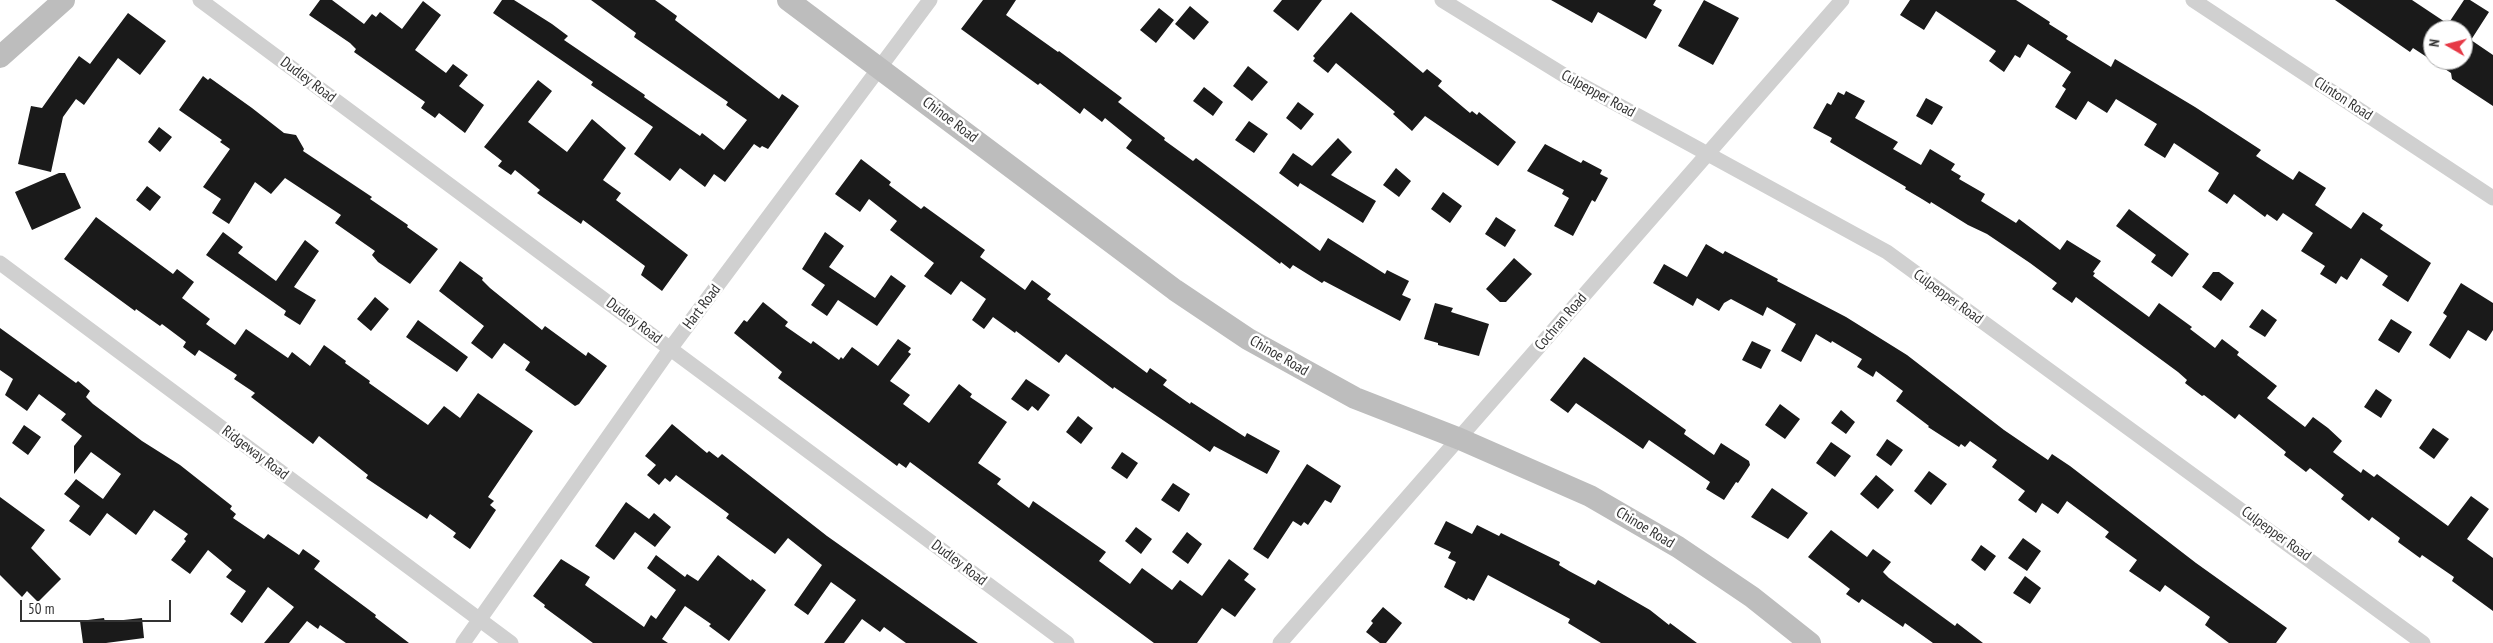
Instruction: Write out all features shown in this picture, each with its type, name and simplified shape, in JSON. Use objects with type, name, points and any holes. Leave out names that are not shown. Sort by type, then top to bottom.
[{"type":"street","points":[[1,56],[64,0]]},
{"type":"street","name":"Dudley Road","points":[[200,0],[1067,643]]},
{"type":"street","name":"Chinoe Road","points":[[788,0],[1175,290],[1248,339],[1355,398],[1460,439],[1590,496],[1637,522],[1752,597],[1810,643]]},
{"type":"street","name":"Hart Road","points":[[463,643],[478,619],[670,349],[930,0]]},
{"type":"street","name":"Culpepper Road","points":[[1442,0],[1567,77],[1887,252],[2423,643]]},
{"type":"street","name":"Cochran Road","points":[[1280,643],[1842,0]]},
{"type":"street","name":"Clinton Road","points":[[2193,0],[2493,198]]},
{"type":"street","name":"Ridgeway Road","points":[[0,263],[511,643]]},
{"type":"building","points":[[320,0],[332,0],[364,24],[372,14],[376,17],[380,12],[402,29],[423,1],[441,15],[415,50],[446,73],[453,64],[468,75],[459,86],[484,105],[465,133],[439,113],[435,118],[421,108],[425,102],[354,52],[356,49],[350,43],[309,15]]},
{"type":"building","points":[[502,0],[514,0],[552,24],[568,36],[564,40],[645,95],[644,97],[700,136],[702,133],[724,150],[747,120],[726,105],[728,102],[634,37],[636,33],[591,0],[655,0],[677,16],[675,20],[779,99],[782,94],[799,106],[768,149],[762,146],[760,148],[754,144],[725,182],[714,174],[705,187],[680,168],[670,181],[634,154],[653,127],[591,85],[593,82],[493,13]]},
{"type":"building","points":[[983,0],[1016,0],[1006,15],[1059,51],[1122,98],[1118,102],[1165,138],[1164,140],[1193,161],[1196,158],[1320,251],[1328,238],[1385,274],[1387,270],[1409,281],[1402,295],[1411,299],[1400,321],[1324,281],[1322,283],[1293,265],[1290,269],[1281,262],[1280,264],[1126,148],[1132,140],[1105,118],[1102,122],[1084,108],[1080,114],[1040,83],[1038,85],[961,29]]},
{"type":"building","points":[[1282,0],[1322,0],[1298,31],[1273,11]]},
{"type":"building","points":[[1551,0],[1656,0],[1653,5],[1662,10],[1646,39],[1598,12],[1592,23]]},
{"type":"building","points":[[1704,0],[1739,18],[1713,65],[1678,46]]},
{"type":"building","points":[[1910,0],[2016,0],[2068,36],[2066,39],[2111,67],[2115,59],[2195,107],[2261,150],[2256,156],[2293,180],[2299,171],[2326,188],[2315,205],[2351,229],[2363,212],[2383,225],[2380,229],[2431,263],[2408,302],[2382,285],[2388,276],[2361,258],[2347,280],[2341,276],[2336,284],[2320,274],[2325,266],[2301,251],[2313,233],[2283,213],[2277,221],[2267,214],[2265,217],[2234,194],[2227,204],[2208,191],[2219,173],[2174,143],[2165,158],[2144,145],[2157,124],[2116,99],[2107,113],[2088,101],[2076,120],[2055,107],[2066,89],[2062,86],[2071,72],[2028,44],[2020,58],[2015,55],[2004,72],[1989,61],[1996,51],[1936,11],[1924,30],[1900,15]]},
{"type":"building","points":[[2335,0],[2412,0],[2442,20],[2423,20],[2423,55],[2413,48],[2410,52]]},
{"type":"building","points":[[2464,0],[2470,0],[2489,12],[2473,37],[2473,20],[2451,20]]},
{"type":"building","points":[[1190,6],[1209,22],[1194,40],[1175,24]]},
{"type":"building","points":[[1159,8],[1174,20],[1156,43],[1140,30]]},
{"type":"building","points":[[1351,12],[1423,73],[1427,69],[1442,81],[1438,86],[1470,113],[1472,111],[1477,115],[1479,112],[1516,142],[1498,166],[1425,116],[1412,131],[1393,114],[1395,112],[1336,63],[1328,73],[1313,61],[1315,58],[1313,56]]},
{"type":"building","points":[[128,13],[166,41],[140,75],[118,58],[84,105],[76,99],[63,117],[51,172],[18,164],[31,106],[42,108],[79,56],[90,64]]},
{"type":"building","points":[[2473,41],[2493,55],[2493,106],[2452,79],[2451,73],[2446,70],[2473,70]]},
{"type":"building","points":[[1248,66],[1268,82],[1252,101],[1233,86]]},
{"type":"building","points":[[203,76],[208,80],[210,78],[284,133],[296,135],[304,149],[303,151],[372,197],[370,199],[408,225],[407,227],[438,249],[410,284],[378,262],[372,255],[375,251],[335,223],[341,215],[285,178],[271,194],[255,182],[229,224],[212,213],[221,199],[203,187],[230,149],[220,142],[222,140],[179,110]]},
{"type":"building","points":[[538,80],[552,91],[528,122],[567,152],[592,119],[626,148],[603,180],[621,193],[616,200],[688,255],[662,291],[641,275],[645,266],[583,220],[581,224],[537,193],[540,190],[515,170],[511,175],[498,166],[502,161],[484,147]]},
{"type":"building","points":[[1204,87],[1223,102],[1213,116],[1193,101]]},
{"type":"building","points":[[1846,91],[1865,101],[1855,118],[1898,142],[1893,149],[1921,165],[1930,149],[1955,164],[1951,170],[1961,176],[1959,179],[1985,194],[1981,201],[2016,223],[2019,219],[2060,250],[2067,240],[2101,261],[2093,272],[2095,273],[2093,276],[2149,317],[2159,303],[2192,327],[2190,329],[2215,348],[2222,339],[2239,352],[2237,355],[2277,386],[2267,398],[2305,427],[2313,417],[2328,428],[2342,441],[2333,452],[2361,473],[2363,469],[2374,477],[2377,474],[2448,526],[2471,496],[2489,509],[2467,539],[2493,558],[2493,611],[2452,581],[2454,577],[2422,555],[2420,558],[2398,542],[2400,538],[2372,517],[2369,521],[2341,499],[2344,495],[2310,468],[2306,472],[2284,455],[2286,452],[2239,414],[2235,419],[2204,395],[2202,396],[2185,383],[2187,380],[2178,372],[2076,297],[2072,303],[2052,289],[2057,283],[2030,263],[1987,234],[1968,225],[1931,202],[1930,204],[1905,189],[1906,187],[1830,142],[1832,138],[1813,128],[1827,103],[1831,105],[1838,92],[1844,95]]},
{"type":"building","points":[[1926,98],[1943,107],[1932,125],[1916,116]]},
{"type":"building","points":[[1298,102],[1314,114],[1301,130],[1286,118]]},
{"type":"building","points":[[1249,121],[1268,134],[1254,153],[1235,140]]},
{"type":"building","points":[[159,127],[172,137],[160,152],[148,142]]},
{"type":"building","points":[[1338,138],[1352,152],[1331,175],[1376,201],[1363,223],[1300,183],[1298,187],[1279,173],[1293,153],[1312,166]]},
{"type":"building","points":[[1545,144],[1581,163],[1583,160],[1602,170],[1600,174],[1608,178],[1595,202],[1592,200],[1573,236],[1554,226],[1569,198],[1562,194],[1564,190],[1527,171]]},
{"type":"building","points":[[861,159],[891,182],[889,185],[921,209],[924,206],[985,250],[980,257],[1025,290],[1032,280],[1051,294],[1047,299],[1147,373],[1150,368],[1167,380],[1163,385],[1190,404],[1191,402],[1245,437],[1247,433],[1280,451],[1267,474],[1214,446],[1210,452],[1114,387],[1113,389],[1066,354],[1059,363],[1016,331],[1015,333],[993,317],[984,329],[972,320],[986,299],[961,281],[951,295],[924,276],[934,263],[890,230],[897,221],[869,199],[860,212],[835,194]]},
{"type":"building","points":[[1396,168],[1411,181],[1399,197],[1383,185]]},
{"type":"building","points":[[59,173],[65,173],[81,208],[32,230],[15,192]]},
{"type":"building","points":[[147,186],[161,197],[150,211],[136,200]]},
{"type":"building","points":[[1443,192],[1462,206],[1450,223],[1431,209]]},
{"type":"building","points":[[2129,209],[2189,254],[2172,277],[2151,262],[2156,255],[2116,226]]},
{"type":"building","points":[[96,217],[173,274],[177,269],[194,282],[182,298],[210,319],[206,324],[235,345],[246,329],[288,358],[292,352],[310,366],[324,345],[370,381],[369,383],[428,425],[444,406],[460,418],[478,393],[533,431],[488,497],[494,501],[490,505],[496,510],[470,549],[453,537],[456,533],[430,514],[427,519],[366,478],[368,475],[319,436],[313,444],[251,397],[255,393],[234,379],[237,375],[199,350],[195,356],[183,347],[186,342],[162,324],[160,326],[136,309],[135,311],[64,259]]},
{"type":"building","points":[[1496,217],[1516,230],[1505,247],[1485,234]]},
{"type":"building","points":[[223,232],[243,247],[238,253],[276,281],[305,240],[319,251],[294,287],[316,300],[300,325],[284,315],[286,311],[206,255]]},
{"type":"building","points":[[825,232],[844,246],[829,267],[875,298],[891,275],[906,286],[877,326],[838,300],[827,316],[811,305],[825,285],[802,269]]},
{"type":"building","points":[[1706,244],[1723,254],[1725,251],[1778,279],[1777,281],[1846,317],[1907,355],[2004,430],[2048,460],[2052,454],[2070,466],[2196,563],[2287,628],[2276,643],[2229,643],[2205,625],[2210,617],[2165,585],[2160,592],[2129,571],[2137,560],[2105,537],[2109,532],[2067,501],[2058,514],[2042,503],[2036,513],[2018,500],[2025,491],[1992,467],[1997,460],[1970,441],[1965,447],[1961,444],[1959,447],[1928,427],[1896,401],[1903,391],[1876,371],[1873,377],[1857,367],[1862,359],[1816,334],[1801,362],[1781,351],[1796,324],[1767,307],[1763,316],[1731,299],[1724,303],[1719,311],[1697,298],[1693,306],[1653,283],[1664,264],[1687,277]]},
{"type":"building","points":[[1514,258],[1532,274],[1506,302],[1500,302],[1486,289]]},
{"type":"building","points":[[460,261],[483,278],[482,280],[490,288],[542,330],[545,326],[586,356],[588,352],[607,366],[579,404],[575,406],[525,370],[530,362],[504,343],[492,359],[471,343],[484,326],[439,291]]},
{"type":"building","points":[[2213,272],[2219,272],[2234,283],[2221,301],[2202,287]]},
{"type":"building","points":[[2461,283],[2493,303],[2493,330],[2486,341],[2468,330],[2450,359],[2429,345],[2447,316],[2443,313]]},
{"type":"building","points":[[375,297],[389,309],[371,331],[357,319]]},
{"type":"building","points":[[763,302],[788,322],[785,326],[811,344],[813,341],[839,360],[841,357],[843,359],[852,347],[878,366],[898,339],[911,348],[908,352],[911,354],[890,381],[910,395],[903,404],[929,423],[959,384],[972,394],[970,397],[1007,422],[978,463],[1001,479],[997,484],[1029,508],[1033,501],[1106,552],[1099,561],[1130,584],[1142,568],[1172,590],[1180,580],[1202,596],[1229,559],[1249,574],[1244,580],[1256,589],[1235,617],[1222,608],[1197,643],[1154,643],[910,462],[906,468],[899,463],[897,466],[778,378],[782,372],[734,333],[744,320],[747,322]]},
{"type":"building","points":[[1435,303],[1453,308],[1451,312],[1489,324],[1479,356],[1438,345],[1438,343],[1424,339]]},
{"type":"building","points":[[2262,309],[2277,320],[2265,337],[2249,327]]},
{"type":"building","points":[[2391,319],[2412,332],[2399,353],[2378,340]]},
{"type":"building","points":[[418,320],[468,357],[457,372],[406,337]]},
{"type":"building","points":[[0,328],[76,383],[78,381],[90,391],[86,397],[93,404],[142,441],[180,465],[232,506],[230,509],[236,514],[233,518],[264,539],[268,534],[299,555],[303,549],[320,561],[314,569],[376,615],[375,617],[409,643],[346,643],[320,625],[318,629],[307,621],[289,643],[264,643],[294,607],[268,587],[242,623],[230,614],[246,591],[226,577],[232,570],[208,550],[190,574],[171,560],[186,541],[184,539],[188,534],[154,510],[136,535],[107,513],[90,536],[69,521],[80,506],[64,494],[76,479],[103,499],[121,474],[91,452],[74,474],[74,446],[82,436],[61,420],[66,414],[39,394],[27,411],[5,395],[13,379],[0,370]]},
{"type":"building","points":[[1752,341],[1771,350],[1761,369],[1742,360]]},
{"type":"building","points":[[1584,357],[1686,430],[1684,434],[1714,455],[1721,443],[1749,461],[1750,465],[1724,500],[1706,489],[1710,482],[1649,440],[1643,449],[1576,403],[1568,413],[1550,400]]},
{"type":"building","points":[[1026,379],[1050,395],[1038,411],[1032,406],[1028,411],[1011,399]]},
{"type":"building","points":[[2376,389],[2392,400],[2381,418],[2364,407]]},
{"type":"building","points":[[1780,404],[1800,419],[1785,439],[1765,425]]},
{"type":"building","points":[[1841,410],[1855,422],[1846,434],[1831,423]]},
{"type":"building","points":[[1078,416],[1093,428],[1081,444],[1066,432]]},
{"type":"building","points":[[672,424],[707,453],[709,451],[718,458],[722,454],[827,536],[978,643],[906,643],[884,627],[880,632],[862,619],[844,643],[824,643],[856,600],[831,582],[808,615],[794,605],[822,565],[788,538],[775,554],[726,518],[729,514],[676,475],[670,482],[665,478],[659,485],[647,475],[656,465],[645,456]]},
{"type":"building","points":[[24,425],[41,437],[28,455],[12,443]]},
{"type":"building","points":[[2433,428],[2449,439],[2434,459],[2419,448]]},
{"type":"building","points":[[1887,439],[1903,450],[1891,466],[1876,455]]},
{"type":"building","points":[[1831,442],[1851,456],[1835,477],[1816,463]]},
{"type":"building","points":[[1122,452],[1138,463],[1127,479],[1111,468]]},
{"type":"building","points":[[1307,464],[1341,486],[1331,503],[1325,500],[1308,525],[1304,522],[1301,526],[1293,521],[1268,559],[1253,549]]},
{"type":"building","points":[[1929,471],[1947,484],[1931,505],[1914,491]]},
{"type":"building","points":[[1876,475],[1894,490],[1878,509],[1860,494]]},
{"type":"building","points":[[1173,483],[1190,494],[1179,512],[1161,500]]},
{"type":"building","points":[[1772,488],[1808,513],[1788,539],[1751,517]]},
{"type":"building","points":[[0,497],[45,530],[31,548],[61,579],[38,602],[27,591],[22,597],[0,575]]},
{"type":"building","points":[[626,502],[649,519],[654,513],[671,527],[655,547],[635,532],[614,560],[595,546]]},
{"type":"building","points":[[1446,521],[1472,534],[1477,525],[1499,536],[1501,533],[1560,562],[1559,565],[1595,585],[1598,580],[1650,610],[1697,643],[1601,643],[1568,623],[1570,619],[1488,575],[1474,601],[1468,598],[1467,600],[1444,587],[1456,562],[1448,558],[1451,552],[1434,544]]},
{"type":"building","points":[[1136,527],[1152,539],[1141,554],[1125,541]]},
{"type":"building","points":[[1831,530],[1867,557],[1873,549],[1891,562],[1883,572],[1889,578],[1955,626],[1957,623],[1983,643],[1933,643],[1905,623],[1903,627],[1862,599],[1859,603],[1846,594],[1850,589],[1808,557]]},
{"type":"building","points":[[1187,532],[1202,544],[1188,564],[1172,552]]},
{"type":"building","points":[[2023,538],[2041,551],[2027,571],[2008,558]]},
{"type":"building","points":[[1981,545],[1996,556],[1985,571],[1971,560]]},
{"type":"building","points":[[656,555],[685,577],[687,574],[698,581],[718,555],[751,581],[752,579],[766,590],[729,641],[709,626],[711,624],[685,606],[662,639],[668,643],[593,643],[544,607],[545,605],[533,596],[561,559],[590,577],[585,585],[644,627],[651,615],[656,619],[676,590],[647,568]]},
{"type":"building","points":[[2025,576],[2041,588],[2030,604],[2013,593]]},
{"type":"building","points":[[1383,607],[1402,623],[1386,643],[1380,643],[1366,632],[1373,623],[1371,621]]},
{"type":"building","points":[[104,618],[105,622],[142,618],[144,638],[106,643],[83,643],[80,621]]}]
